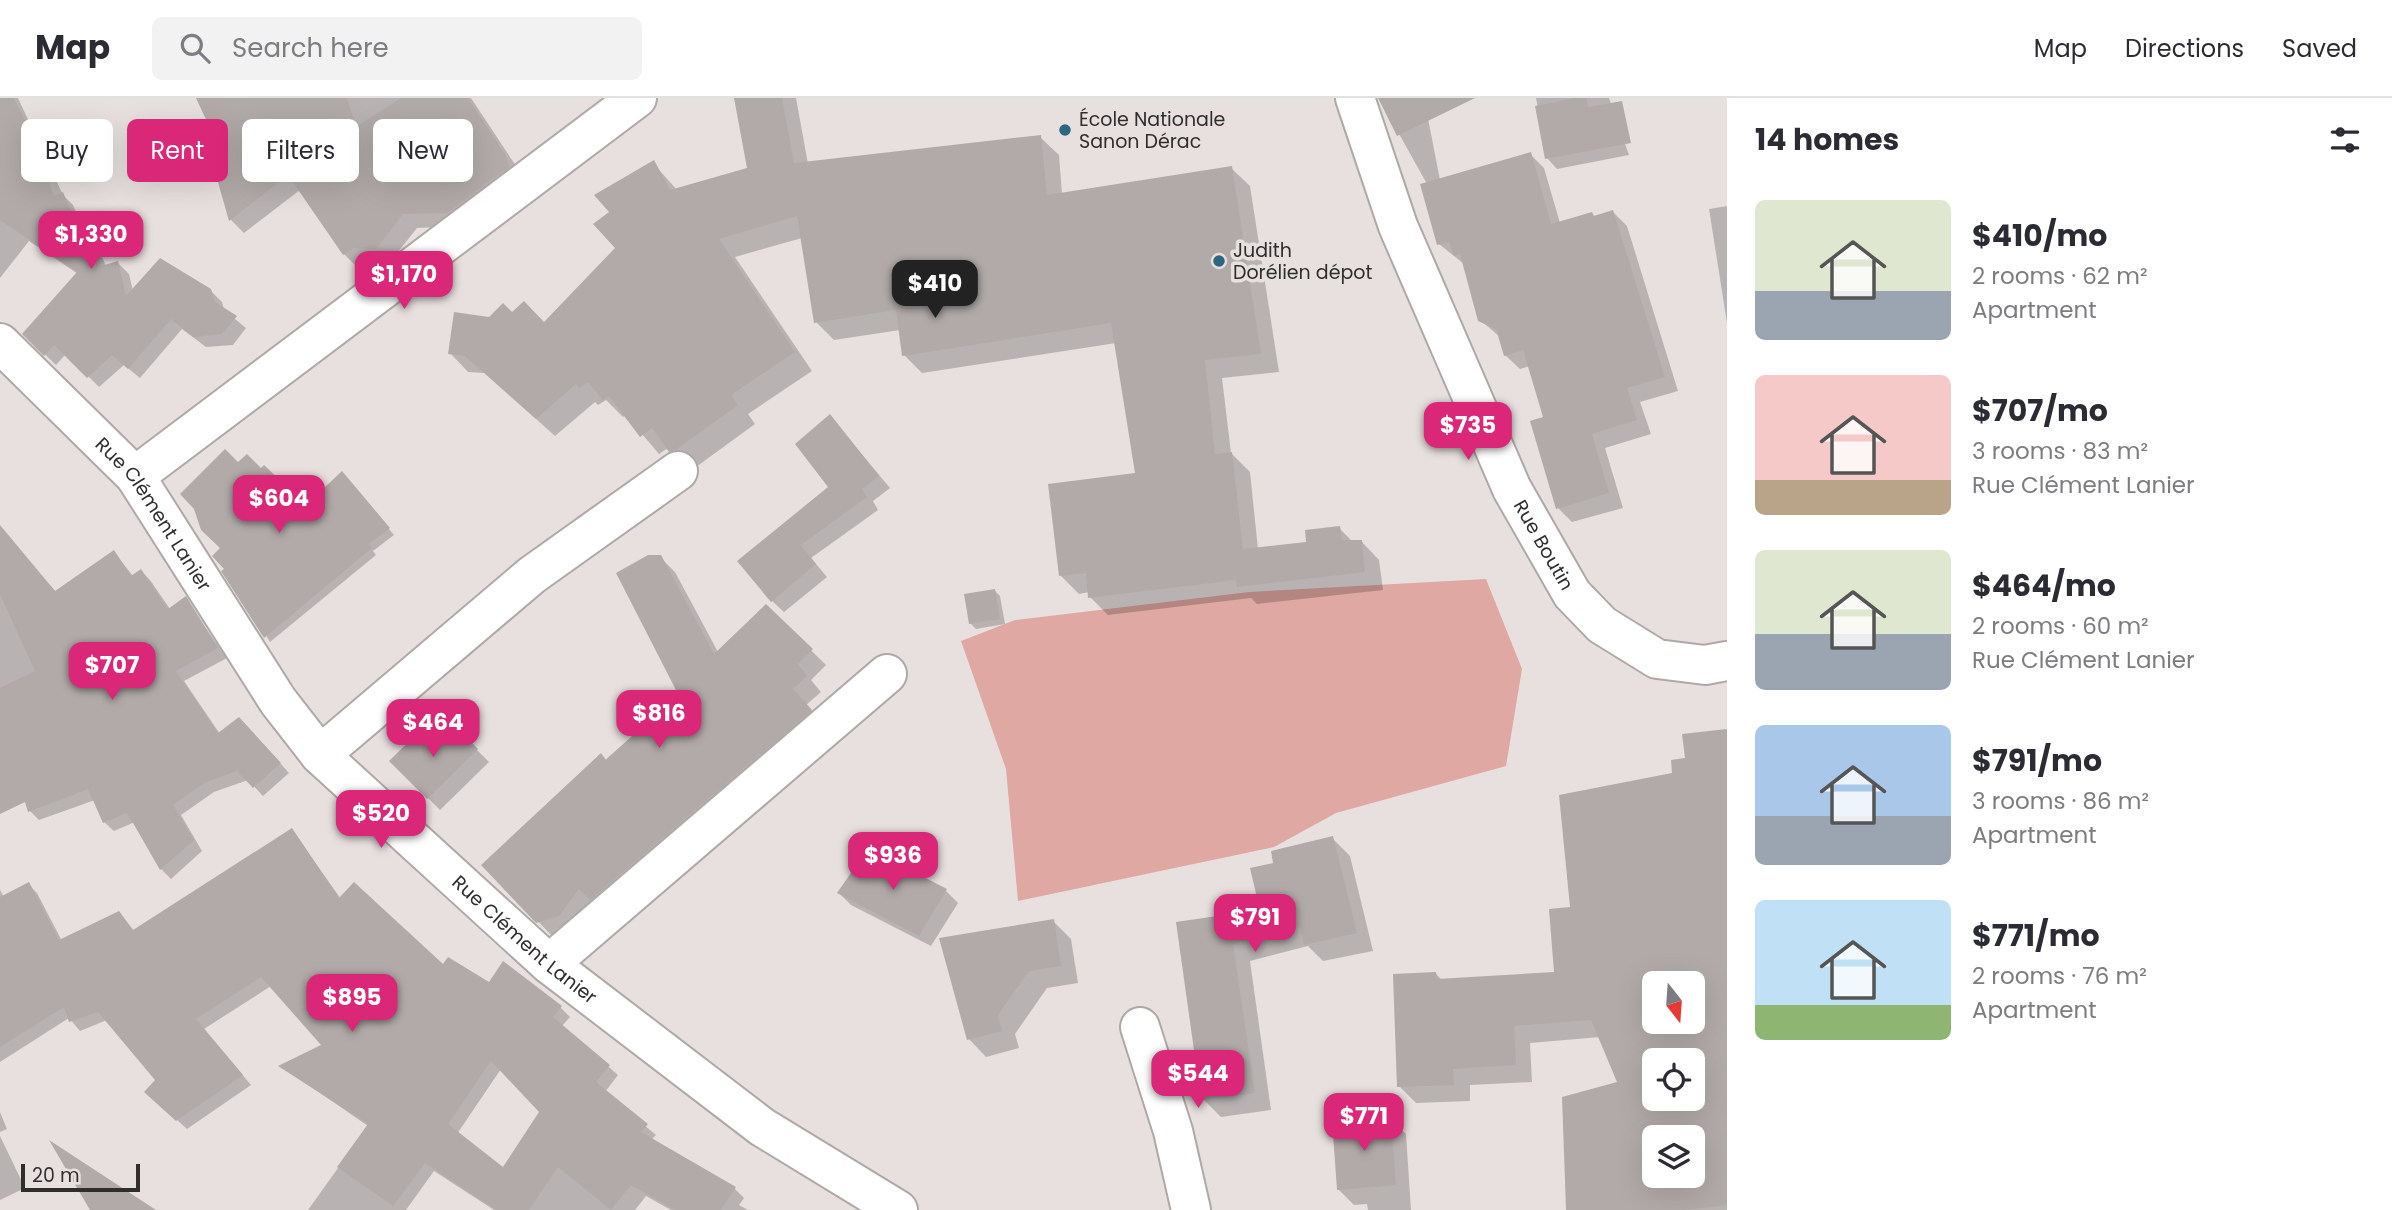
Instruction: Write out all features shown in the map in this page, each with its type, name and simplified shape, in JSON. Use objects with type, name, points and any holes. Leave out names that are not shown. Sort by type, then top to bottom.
[{"type":"street","points":[[135,476],[637,98]]},
{"type":"street","name":"Rue Boutin","points":[[1355,98],[1398,226],[1512,489],[1572,594],[1602,625],[1657,659],[1705,665],[1727,661]]},
{"type":"street","name":"Rue Clément Lanier","points":[[0,343],[135,476],[278,701],[320,755],[549,964],[762,1127],[898,1210]]},
{"type":"street","points":[[320,755],[532,575],[678,471]]},
{"type":"street","points":[[549,964],[887,674]]},
{"type":"street","points":[[1140,1027],[1173,1131],[1191,1210]]},
{"type":"shaded area","points":[[1486,579],[1522,669],[1506,766],[1336,813],[1274,847],[1018,901],[1006,769],[961,641],[1015,620],[1249,592]]},
{"type":"building","points":[[0,98],[13,98],[25,119],[21,119],[21,182],[49,182],[54,196],[63,192],[79,230],[86,231],[101,266],[118,261],[126,296],[160,258],[211,289],[215,302],[237,316],[222,334],[193,337],[171,319],[128,369],[112,355],[87,378],[54,345],[44,356],[22,334],[77,272],[0,220]]},
{"type":"building","points":[[196,98],[347,98],[354,119],[242,119],[242,182],[279,182],[229,221],[218,182],[228,182],[228,119],[206,119]]},
{"type":"building","points":[[401,98],[468,98],[506,156],[509,167],[447,213],[403,214],[376,249],[355,248],[343,255],[293,182],[359,182],[359,125]]},
{"type":"building","points":[[734,98],[782,98],[794,163],[1041,135],[1047,195],[1232,166],[1261,354],[1205,360],[1215,454],[1232,452],[1243,549],[1306,542],[1305,530],[1340,526],[1342,540],[1362,540],[1365,572],[1237,587],[1236,580],[1088,598],[1086,573],[1059,576],[1048,484],[1135,473],[1111,323],[902,356],[896,310],[814,323],[797,216],[719,239],[795,352],[731,395],[738,405],[677,449],[669,452],[652,428],[640,437],[609,396],[603,400],[588,382],[579,388],[576,384],[536,419],[465,356],[448,354],[454,312],[489,317],[503,303],[512,312],[524,301],[544,322],[615,248],[593,224],[609,212],[594,195],[654,160],[670,190],[747,168]]},
{"type":"building","points":[[1378,98],[1475,98],[1397,136]]},
{"type":"building","points":[[1586,98],[1588,107],[1622,101],[1631,143],[1545,159],[1535,106]]},
{"type":"building","points":[[1531,152],[1551,224],[1592,212],[1594,216],[1613,210],[1665,377],[1627,388],[1637,420],[1592,434],[1609,493],[1556,509],[1530,421],[1543,417],[1523,350],[1504,356],[1496,329],[1478,321],[1460,254],[1454,256],[1449,242],[1437,245],[1420,184]]},
{"type":"building","points":[[830,414],[879,476],[862,489],[867,497],[801,545],[816,564],[771,602],[737,561],[828,487],[795,444]]},
{"type":"building","points":[[225,449],[238,462],[247,454],[261,468],[264,465],[306,505],[342,471],[390,528],[369,544],[372,548],[264,638],[221,571],[224,569],[212,556],[220,548],[201,530],[194,509],[180,494]]},
{"type":"building","points":[[0,525],[55,591],[114,550],[131,576],[141,569],[168,609],[186,596],[218,648],[176,671],[218,733],[239,717],[281,763],[253,788],[237,771],[204,783],[173,805],[194,840],[160,870],[129,816],[126,813],[103,823],[88,789],[28,812],[25,802],[0,814],[0,688],[35,671],[0,594]]},
{"type":"building","points":[[648,555],[661,555],[714,654],[766,604],[813,649],[798,664],[807,676],[793,689],[812,710],[590,900],[579,889],[559,916],[536,923],[481,865],[601,753],[606,760],[678,694],[616,573]]},
{"type":"building","points":[[995,589],[1000,619],[969,624],[964,594]]},
{"type":"building","points":[[456,726],[478,749],[427,799],[389,761],[424,727],[440,742]]},
{"type":"building","points":[[1727,729],[1727,1205],[1684,1210],[1566,1210],[1562,1097],[1617,1082],[1591,1020],[1514,1026],[1516,1065],[1453,1069],[1454,1085],[1397,1087],[1393,974],[1436,972],[1437,979],[1554,972],[1549,909],[1570,907],[1559,795],[1672,773],[1671,760],[1685,758],[1682,734]]},
{"type":"building","points":[[292,828],[339,898],[354,882],[443,964],[448,957],[489,982],[503,961],[562,1006],[553,1017],[610,1065],[596,1082],[648,1124],[641,1132],[736,1187],[721,1210],[675,1210],[631,1185],[611,1210],[558,1167],[529,1210],[496,1210],[425,1163],[393,1206],[337,1167],[368,1124],[278,1066],[321,1045],[261,977],[196,1019],[243,1075],[176,1121],[144,1092],[155,1080],[98,1012],[69,1022],[64,1007],[0,1047],[0,897],[29,882],[59,940],[119,911],[133,930]],"holes":[[[491,1061],[539,1112],[503,1167],[448,1124]]]},
{"type":"building","points":[[1333,836],[1357,933],[1304,945],[1300,927],[1233,944],[1255,1093],[1201,1100],[1176,922],[1231,914],[1229,909],[1258,902],[1250,868],[1273,863],[1271,851]]},
{"type":"building","points":[[877,853],[947,889],[919,936],[837,893],[864,854]]},
{"type":"building","points":[[1054,919],[1061,966],[1029,971],[998,1015],[1002,1031],[967,1040],[939,938]]},
{"type":"building","points":[[1391,1117],[1396,1185],[1337,1190],[1332,1120]]},
{"type":"building","points":[[49,1140],[156,1210],[90,1210]]},
{"type":"place","name":"École Nationale Sanon Dérac","points":[[1065,130]]},
{"type":"place","name":"Judith Dorélien dépot","points":[[1219,261]]}]
